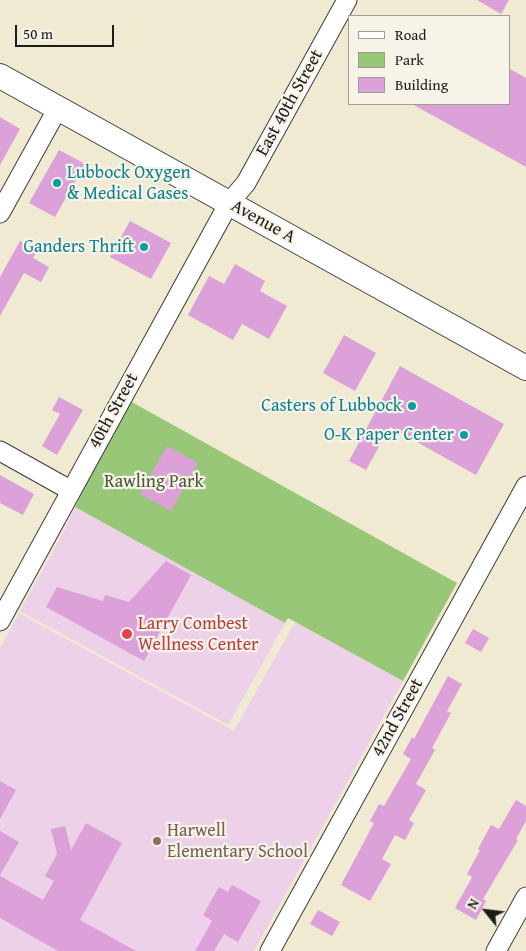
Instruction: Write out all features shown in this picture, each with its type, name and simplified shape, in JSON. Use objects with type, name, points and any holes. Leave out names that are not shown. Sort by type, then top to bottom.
[{"type":"main road","name":"Avenue A","points":[[0,76],[526,368]]},
{"type":"street","name":"East 40th Street","points":[[228,203],[246,183],[347,0]]},
{"type":"street","points":[[0,214],[58,108]]},
{"type":"street","name":"40th Street","points":[[0,621],[228,203]]},
{"type":"street","points":[[0,451],[70,490]]},
{"type":"street","name":"42nd Street","points":[[270,951],[526,486]]},
{"type":"street","points":[[496,951],[526,897]]},
{"type":"shaded area","points":[[75,507],[285,623],[227,727],[228,725],[20,611],[62,535]]},
{"type":"shaded area","name":"Harwell Elementary School","points":[[19,613],[234,731],[295,622],[403,681],[254,951],[0,951],[0,648]]},
{"type":"green space","name":"Rawling Park","points":[[130,401],[457,583],[403,681],[288,618],[285,623],[75,507]]},
{"type":"building","points":[[477,0],[509,0],[501,14]]},
{"type":"building","points":[[511,70],[526,78],[526,167],[414,105],[511,105]]},
{"type":"building","points":[[0,117],[20,129],[0,165]]},
{"type":"building","name":"Lubbock Oxygen & Medical Gases","points":[[59,150],[85,164],[55,217],[29,203]]},
{"type":"building","name":"Ganders Thrift","points":[[130,221],[171,243],[151,279],[110,257]]},
{"type":"building","points":[[20,241],[37,251],[33,258],[49,267],[41,282],[24,273],[0,316],[0,277]]},
{"type":"building","points":[[235,264],[265,281],[260,291],[287,306],[269,339],[242,324],[233,340],[188,315],[209,276],[224,284]]},
{"type":"building","points":[[344,335],[376,353],[355,391],[323,373]]},
{"type":"building","points":[[400,366],[504,424],[476,475],[390,427],[366,470],[349,461]]},
{"type":"building","points":[[59,397],[83,410],[57,455],[42,446],[60,414],[52,410]]},
{"type":"building","points":[[167,446],[198,463],[171,511],[140,494]]},
{"type":"building","points":[[0,475],[34,494],[23,515],[0,503]]},
{"type":"building","name":"Larry Combest Wellness Center","points":[[166,561],[191,575],[144,661],[46,607],[57,587],[103,601],[105,595],[129,602]]},
{"type":"building","points":[[473,629],[489,638],[481,652],[465,643]]},
{"type":"building","points":[[448,676],[462,684],[447,711],[451,713],[432,748],[435,750],[416,784],[426,790],[409,820],[414,823],[405,840],[395,835],[382,859],[391,864],[370,901],[341,885],[374,823],[370,821],[379,804],[384,806],[411,759],[403,754],[412,737],[414,739]]},
{"type":"building","points":[[0,781],[16,790],[0,819]]},
{"type":"building","points":[[516,800],[526,806],[526,821],[516,839],[518,840],[483,899],[486,901],[476,920],[455,908],[472,877],[467,874],[491,825],[499,829]]},
{"type":"building","points":[[86,823],[122,843],[80,920],[136,951],[58,951],[0,918],[0,876],[43,900],[54,881],[45,876],[57,854],[51,829],[65,826],[71,850]]},
{"type":"building","points":[[0,831],[19,842],[0,875]]},
{"type":"building","points":[[232,885],[261,901],[238,942],[224,934],[214,951],[195,951],[212,921],[203,915],[219,887],[228,892]]},
{"type":"building","points":[[318,910],[340,922],[332,936],[310,924]]},
{"type":"place","name":"Lubbock Oxygen & Medical Gases","points":[[57,183]]},
{"type":"place","name":"Ganders Thrift","points":[[144,247]]},
{"type":"place","name":"Casters of Lubbock","points":[[412,406]]},
{"type":"place","name":"O-K Paper Center","points":[[464,435]]},
{"type":"place","name":"Larry Combest Wellness Center","points":[[127,634]]},
{"type":"place","name":"Harwell Elementary School","points":[[157,841]]}]
